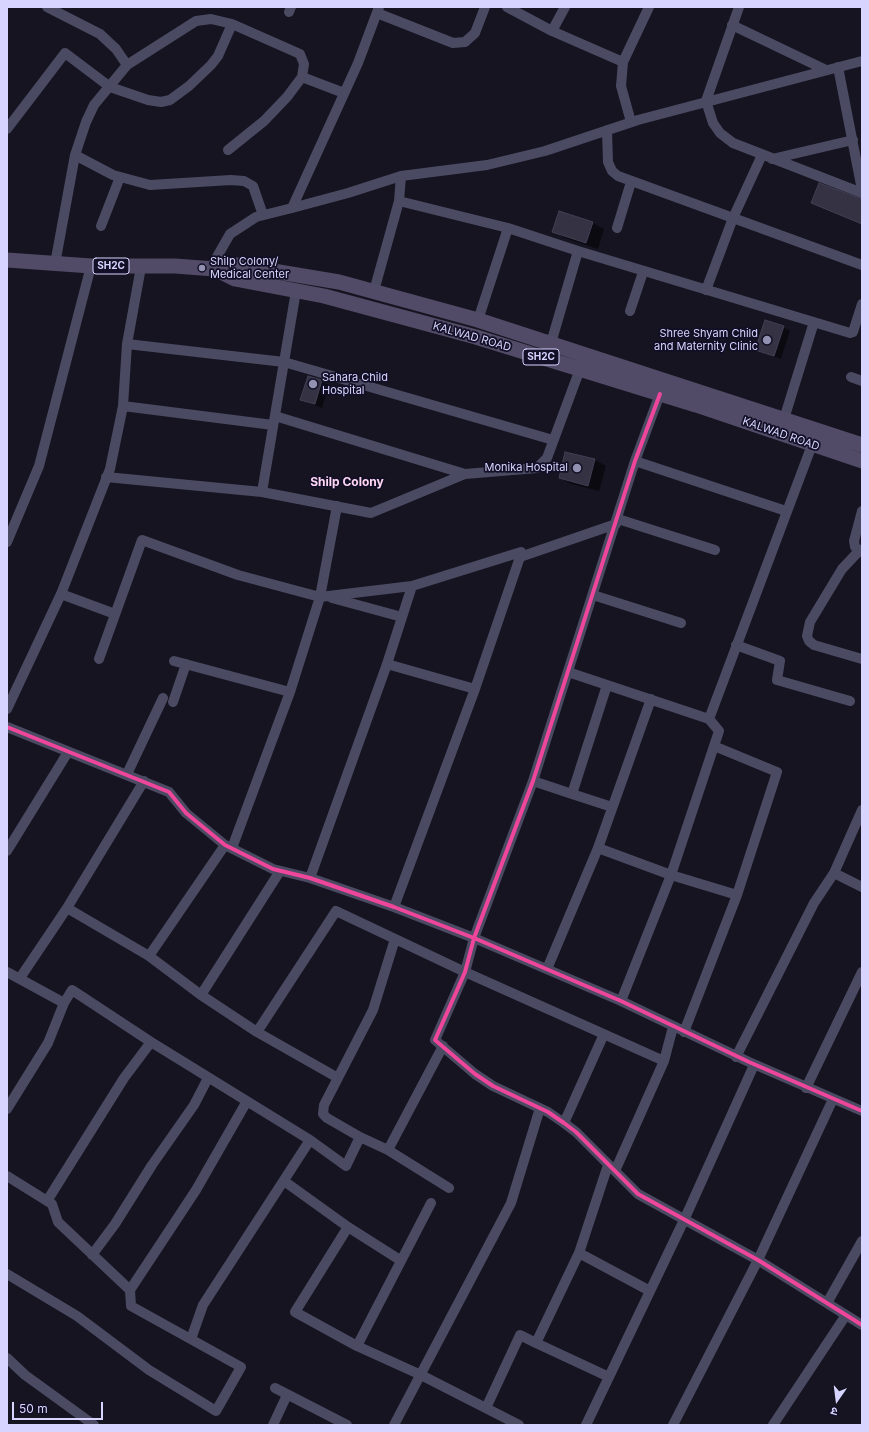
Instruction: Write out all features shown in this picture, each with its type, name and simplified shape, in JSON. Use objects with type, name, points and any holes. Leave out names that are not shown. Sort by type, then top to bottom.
[{"type":"main road","name":"KALWAD ROAD","points":[[7,260],[91,266],[175,266],[213,269],[237,265],[339,282],[478,320],[862,445]]},
{"type":"main road","name":"KALWAD ROAD","points":[[213,269],[235,279],[324,296],[476,337],[660,394],[862,461]]},
{"type":"street","points":[[47,7],[100,34],[116,49],[127,65]]},
{"type":"street","points":[[292,208],[344,93],[378,10],[453,43],[465,42],[474,33],[485,7]]},
{"type":"street","points":[[507,7],[552,31],[623,62]]},
{"type":"street","points":[[552,31],[565,7]]},
{"type":"street","points":[[631,122],[621,86],[623,62],[649,7]]},
{"type":"street","points":[[739,7],[706,101],[714,124],[720,132],[733,143],[862,193]]},
{"type":"street","points":[[55,264],[75,155],[91,110],[127,65],[196,21],[211,18],[232,24],[300,54],[304,64],[302,77],[287,97],[264,121],[228,150]]},
{"type":"street","points":[[7,129],[65,53],[110,87],[148,100],[161,102],[170,100],[189,86],[211,65],[218,56],[232,24]]},
{"type":"street","points":[[732,25],[826,70]]},
{"type":"street","points":[[213,269],[230,234],[256,217],[348,193],[401,176],[487,165],[545,151],[631,122],[862,60]]},
{"type":"street","points":[[838,67],[862,190]]},
{"type":"street","points":[[302,77],[344,93]]},
{"type":"street","points":[[607,130],[610,167],[618,176],[862,265]]},
{"type":"street","points":[[772,159],[853,140]]},
{"type":"street","points":[[75,155],[120,177],[150,185],[231,180],[244,181],[254,186],[263,215]]},
{"type":"street","points":[[706,290],[733,218],[762,155]]},
{"type":"street","points":[[374,291],[399,201],[401,176]]},
{"type":"street","points":[[101,226],[120,177]]},
{"type":"street","points":[[617,228],[631,182]]},
{"type":"street","points":[[399,201],[508,228],[643,272],[851,333],[853,332],[862,304]]},
{"type":"street","points":[[478,320],[508,228]]},
{"type":"street","points":[[551,343],[578,251]]},
{"type":"street","points":[[7,542],[39,466],[91,266]]},
{"type":"street","points":[[7,708],[61,594],[106,477],[123,406],[127,344],[141,267]]},
{"type":"street","points":[[630,311],[643,272]]},
{"type":"street","points":[[262,492],[296,291]]},
{"type":"street","points":[[784,419],[814,322]]},
{"type":"street","points":[[127,344],[284,362],[553,440]]},
{"type":"street","points":[[106,477],[262,492],[372,513],[465,474],[537,468],[547,458],[580,369]]},
{"type":"street","points":[[851,377],[862,381]]},
{"type":"street","points":[[660,394],[636,461],[533,781],[474,938],[465,972],[435,1040],[475,1074],[493,1086],[540,1108],[576,1132],[638,1194],[685,1218],[758,1260],[862,1325]]},
{"type":"street","points":[[123,406],[274,421],[465,474]]},
{"type":"street","points":[[709,719],[812,444]]},
{"type":"street","points":[[636,461],[786,511]]},
{"type":"street","points":[[149,956],[229,846],[290,692],[323,597],[337,506]]},
{"type":"street","points":[[862,511],[854,541],[854,547],[860,552],[842,569],[810,622],[807,636],[809,641],[814,645],[862,659]]},
{"type":"street","points":[[520,556],[617,521],[714,550]]},
{"type":"street","points":[[99,659],[142,540],[238,575],[402,617]]},
{"type":"street","points":[[323,597],[412,586],[521,552],[475,689],[394,907]]},
{"type":"street","points":[[310,878],[387,664],[412,586]]},
{"type":"street","points":[[61,594],[115,614]]},
{"type":"street","points":[[594,595],[681,623]]},
{"type":"street","points":[[736,645],[780,662],[777,680],[850,701]]},
{"type":"street","points":[[174,661],[290,692]]},
{"type":"street","points":[[173,702],[186,664]]},
{"type":"street","points":[[387,664],[475,689]]},
{"type":"street","points":[[568,672],[709,719],[719,731],[671,875],[621,1001]]},
{"type":"street","points":[[572,794],[607,685]]},
{"type":"street","points":[[127,774],[163,698]]},
{"type":"street","points":[[547,968],[598,848],[651,699]]},
{"type":"street","points":[[7,727],[169,792],[186,813],[229,846],[280,871],[310,878],[394,907],[547,968],[621,1001],[736,1057],[862,1111]]},
{"type":"street","points":[[684,1032],[737,895],[777,772],[714,746]]},
{"type":"street","points":[[7,851],[68,752]]},
{"type":"street","points":[[20,978],[67,908],[144,781]]},
{"type":"street","points":[[533,781],[612,807]]},
{"type":"street","points":[[736,1057],[814,903],[834,873],[862,810]]},
{"type":"street","points":[[598,848],[671,875],[737,895]]},
{"type":"street","points":[[201,995],[280,871]]},
{"type":"street","points":[[834,873],[862,887]]},
{"type":"street","points":[[67,908],[149,956],[201,995],[258,1032],[338,1078]]},
{"type":"street","points":[[258,1032],[336,911],[465,972],[664,1061]]},
{"type":"street","points":[[395,939],[373,1010],[324,1105],[323,1114],[327,1118],[360,1137],[388,1150],[449,1188]]},
{"type":"street","points":[[806,1088],[862,972]]},
{"type":"street","points":[[8,975],[20,978],[64,1003]]},
{"type":"street","points":[[7,1109],[48,1043],[64,1003],[72,990],[208,1078],[310,1140],[346,1166],[360,1137]]},
{"type":"street","points":[[536,1343],[579,1253],[612,1168],[664,1061],[673,1027]]},
{"type":"street","points":[[564,1123],[604,1034]]},
{"type":"street","points":[[47,1201],[124,1078],[151,1042]]},
{"type":"street","points":[[388,1150],[443,1046]]},
{"type":"street","points":[[586,1425],[685,1218],[754,1065]]},
{"type":"street","points":[[92,1255],[115,1224],[152,1165],[194,1105],[208,1078]]},
{"type":"street","points":[[673,1425],[758,1260],[832,1099]]},
{"type":"street","points":[[7,1274],[76,1316],[149,1370],[216,1411],[241,1367],[166,1327],[131,1306],[130,1290],[196,1190],[247,1101]]},
{"type":"street","points":[[394,1425],[511,1203],[540,1108]]},
{"type":"street","points":[[191,1340],[203,1305],[310,1140]]},
{"type":"street","points":[[7,1176],[52,1204],[58,1222],[130,1290]]},
{"type":"street","points":[[284,1181],[348,1227],[400,1260]]},
{"type":"street","points":[[357,1346],[400,1260],[431,1203]]},
{"type":"street","points":[[348,1227],[295,1312],[357,1346],[420,1375],[518,1425]]},
{"type":"street","points":[[827,1303],[861,1247]]},
{"type":"street","points":[[579,1253],[650,1290]]},
{"type":"street","points":[[773,1425],[846,1315]]},
{"type":"street","points":[[486,1408],[520,1335],[609,1377]]},
{"type":"street","points":[[7,1358],[25,1375],[94,1425]]},
{"type":"street","points":[[275,1388],[341,1424]]},
{"type":"street","points":[[273,1425],[287,1395]]},
{"type":"building","points":[[819,183],[862,199],[862,224],[811,203]]},
{"type":"building","points":[[559,211],[593,222],[586,243],[552,232]]},
{"type":"building","points":[[765,320],[784,326],[774,356],[755,350]]},
{"type":"building","points":[[308,376],[322,380],[315,404],[300,400]]},
{"type":"building","points":[[565,452],[595,459],[588,486],[559,478]]},
{"type":"cycle path","points":[[660,394],[635,461],[533,781],[474,938],[465,972],[435,1040],[475,1074],[493,1086],[548,1112],[576,1132],[638,1194],[758,1260],[862,1325]]},
{"type":"cycle path","points":[[7,727],[169,792],[186,813],[225,845],[273,869],[310,878],[394,907],[474,938],[621,1001],[749,1062],[862,1111]]},
{"type":"place","name":"Shilp Colony/ Medical Center","points":[[202,268]]},
{"type":"place","name":"Shree Shyam Child and Maternity Clinic","points":[[767,340]]},
{"type":"place","name":"Sahara Child Hospital","points":[[313,384]]},
{"type":"place","name":"Monika Hospital","points":[[577,468]]},
{"type":"district","name":"Shilp Colony","points":[[347,482]]}]
